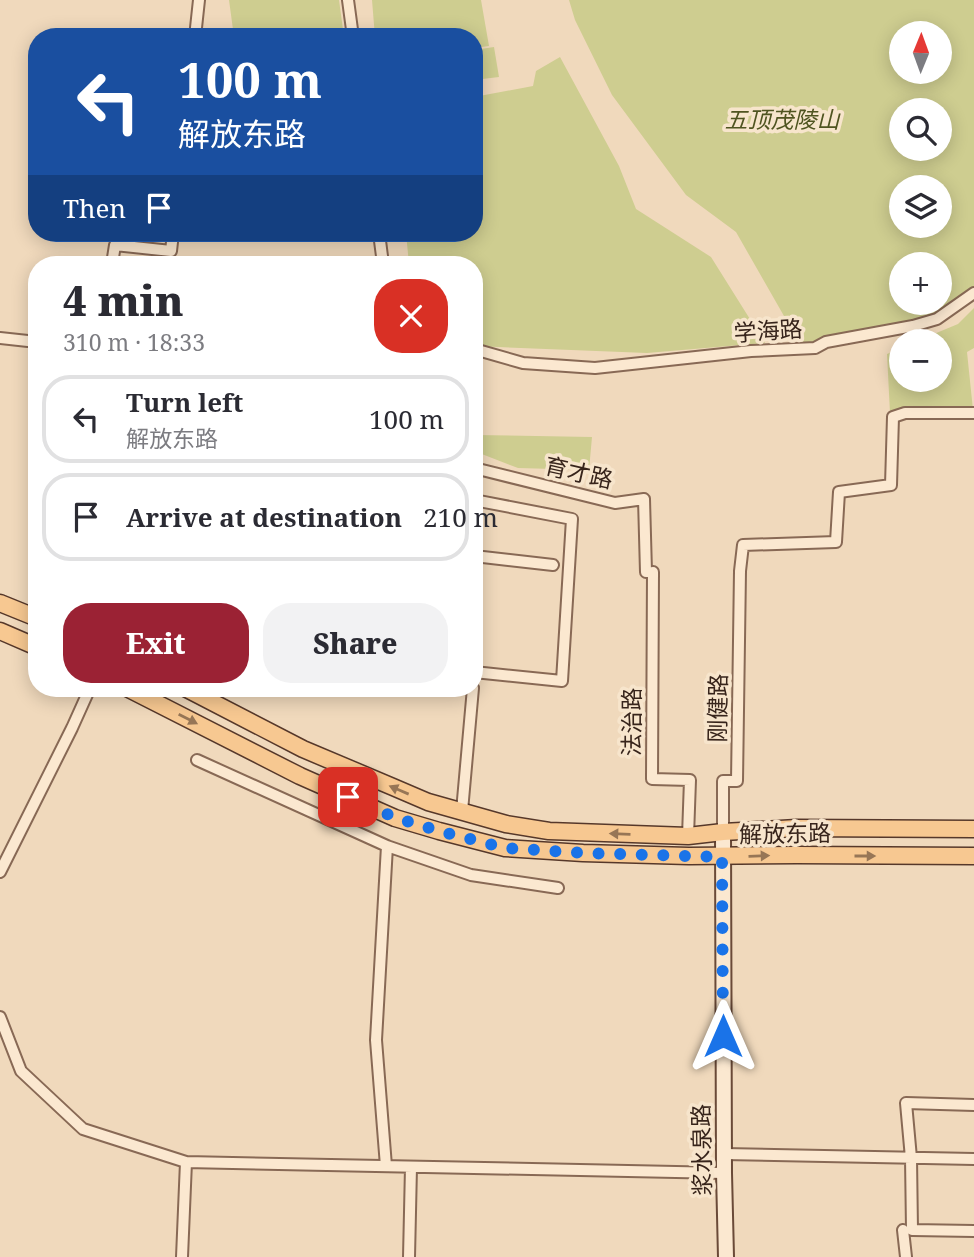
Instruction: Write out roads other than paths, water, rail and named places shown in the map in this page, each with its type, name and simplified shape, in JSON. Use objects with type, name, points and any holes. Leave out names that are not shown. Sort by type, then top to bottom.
[{"type":"main road","points":[[0,603],[28,614]]},
{"type":"main road","points":[[0,631],[28,644]]},
{"type":"main road","name":"解放东路","points":[[145,697],[300,776],[396,818],[505,848],[722,857],[974,856]]},
{"type":"main road","name":"解放东路","points":[[203,697],[303,748],[428,802],[506,824],[549,831],[688,836],[797,828],[974,829]]},
{"type":"main road","name":"浆水泉路","points":[[723,832],[726,1257]]},
{"type":"street","points":[[196,28],[199,0]]},
{"type":"street","points":[[348,0],[352,28]]},
{"type":"street","points":[[113,256],[115,245],[171,251],[172,242]]},
{"type":"street","name":"学海路","points":[[483,352],[523,363],[595,368],[751,351],[815,348],[826,342],[937,319],[974,293]]},
{"type":"street","points":[[0,338],[28,341]]},
{"type":"street","name":"刚健路","points":[[723,832],[723,781],[737,781],[740,571],[743,545],[836,542],[839,492],[891,485],[893,417],[905,413],[974,413]]},
{"type":"street","name":"育才路","points":[[483,470],[615,503],[644,499],[650,572]]},
{"type":"street","points":[[483,502],[572,519],[562,681],[483,672]]},
{"type":"street","points":[[483,557],[553,565]]},
{"type":"street","name":"法治路","points":[[650,572],[652,779],[690,780],[688,836]]},
{"type":"street","points":[[0,872],[86,697]]},
{"type":"street","points":[[462,811],[471,697]]},
{"type":"street","points":[[197,761],[387,846],[471,875],[558,888]]},
{"type":"street","points":[[386,1166],[376,1040],[387,846]]},
{"type":"street","points":[[0,1017],[21,1071],[83,1129],[186,1162],[724,1173]]},
{"type":"street","points":[[974,1105],[906,1103],[911,1158],[912,1230],[974,1231]]},
{"type":"street","points":[[724,1154],[974,1160]]},
{"type":"street","points":[[182,1257],[186,1162]]},
{"type":"street","points":[[409,1257],[411,1167]]},
{"type":"street","points":[[904,1230],[906,1257]]},
{"type":"park label","name":"五顶茂陵山","points":[[782,119]]}]
